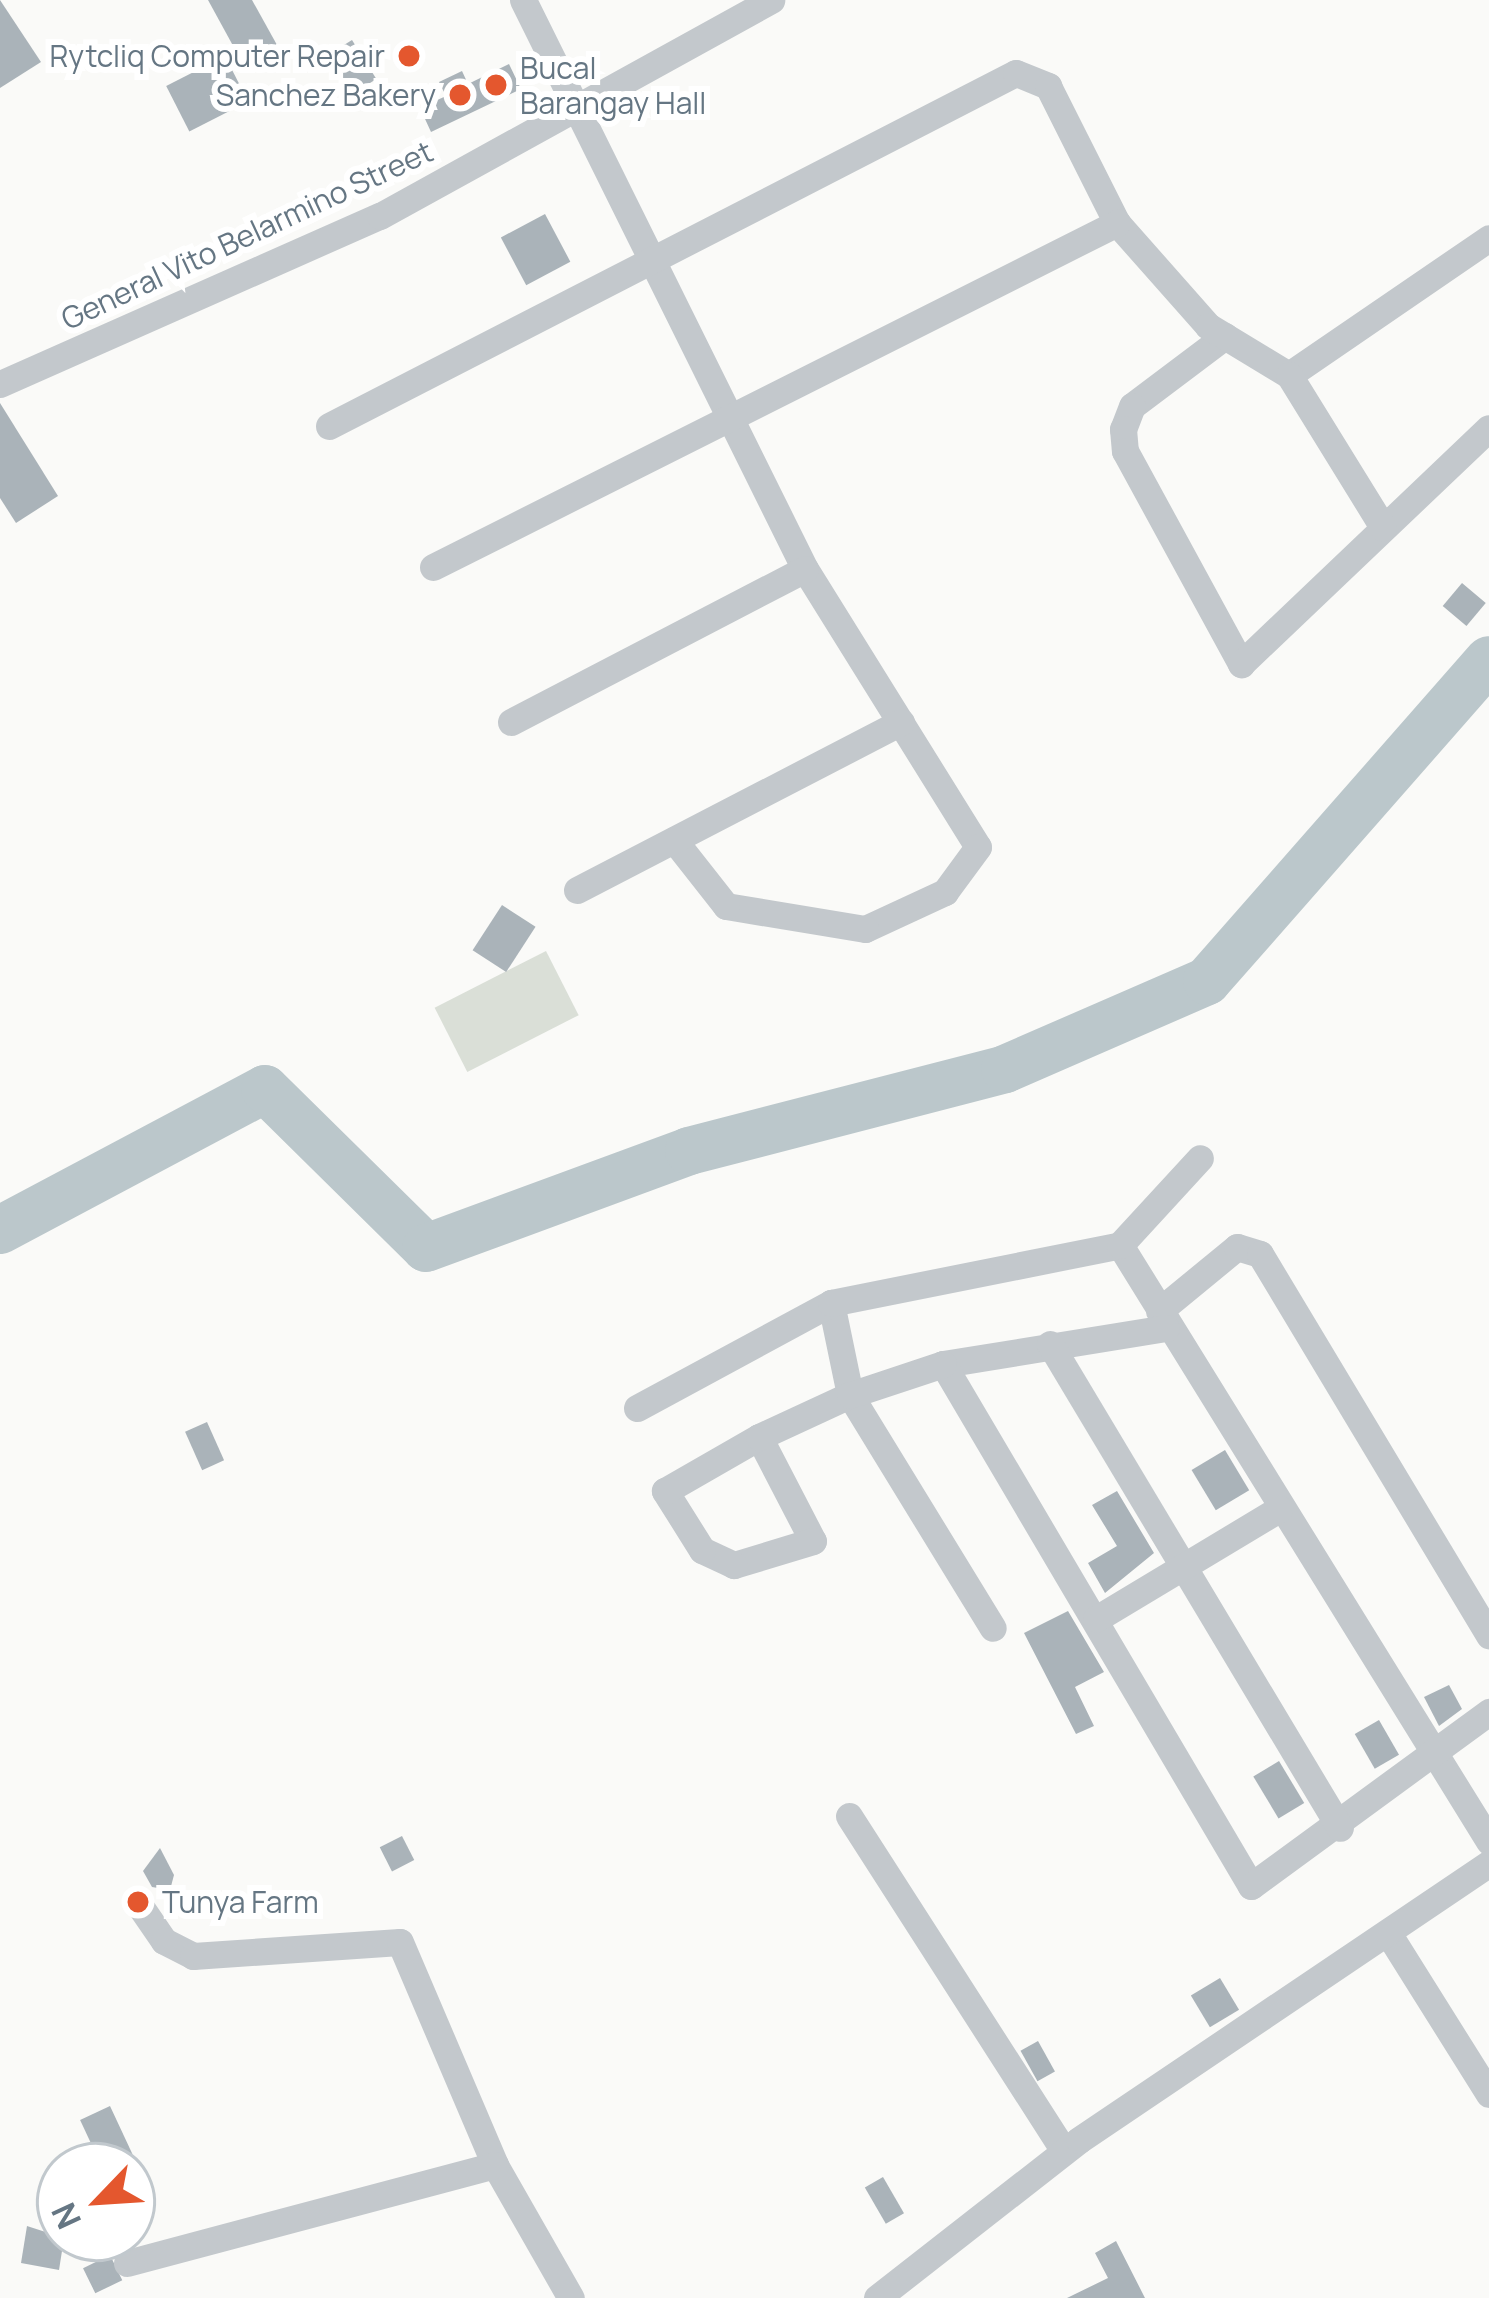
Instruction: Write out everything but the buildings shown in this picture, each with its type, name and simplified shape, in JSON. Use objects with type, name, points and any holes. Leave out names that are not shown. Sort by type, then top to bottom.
[{"type":"street","points":[[523,0],[573,112],[731,414],[805,569],[978,847],[945,892],[865,929],[726,905],[674,840]]},
{"type":"street","name":"General Vito Belarmino Street","points":[[0,384],[380,216],[771,0]]},
{"type":"street","points":[[329,426],[1016,73],[1048,86],[1117,223],[1225,336],[1289,375],[1383,527]]},
{"type":"street","points":[[433,567],[1117,223]]},
{"type":"street","points":[[1289,375],[1489,238]]},
{"type":"street","points":[[1225,336],[1132,406],[1123,429],[1125,451],[1241,664],[1489,428]]},
{"type":"street","points":[[511,722],[805,569]]},
{"type":"street","points":[[577,890],[901,722]]},
{"type":"street","points":[[638,1408],[831,1303],[1120,1245],[1200,1158]]},
{"type":"street","points":[[1120,1245],[1430,1757],[1489,1841]]},
{"type":"street","points":[[759,1437],[813,1541],[734,1565],[702,1550],[664,1491],[759,1437],[850,1395],[943,1364],[1162,1319],[1238,1247],[1260,1254],[1489,1635]]},
{"type":"street","points":[[831,1303],[850,1395],[993,1628]]},
{"type":"street","points":[[1050,1344],[1340,1828]]},
{"type":"street","points":[[943,1364],[1251,1886],[1340,1828],[1489,1712]]},
{"type":"street","points":[[1096,1619],[1280,1509]]},
{"type":"street","points":[[849,1816],[1064,2151]]},
{"type":"street","points":[[879,2298],[1064,2151],[1489,1863]]},
{"type":"street","points":[[140,1906],[164,1941],[193,1956],[400,1942],[495,2165],[571,2298]]},
{"type":"street","points":[[1388,1933],[1489,2094]]},
{"type":"street","points":[[127,2263],[495,2165]]},
{"type":"shaded area","points":[[546,951],[579,1015],[467,1072],[435,1008]]},
{"type":"waterway","points":[[0,1230],[265,1089],[426,1248],[689,1151],[1005,1069],[1207,981],[1489,660]]},
{"type":"place","name":"Rytcliq Computer Repair","points":[[409,56]]},
{"type":"place","name":"Bucal Barangay Hall","points":[[496,85]]},
{"type":"place","name":"Sanchez Bakery","points":[[460,95]]},
{"type":"place","name":"Tunya Farm","points":[[138,1902]]}]
